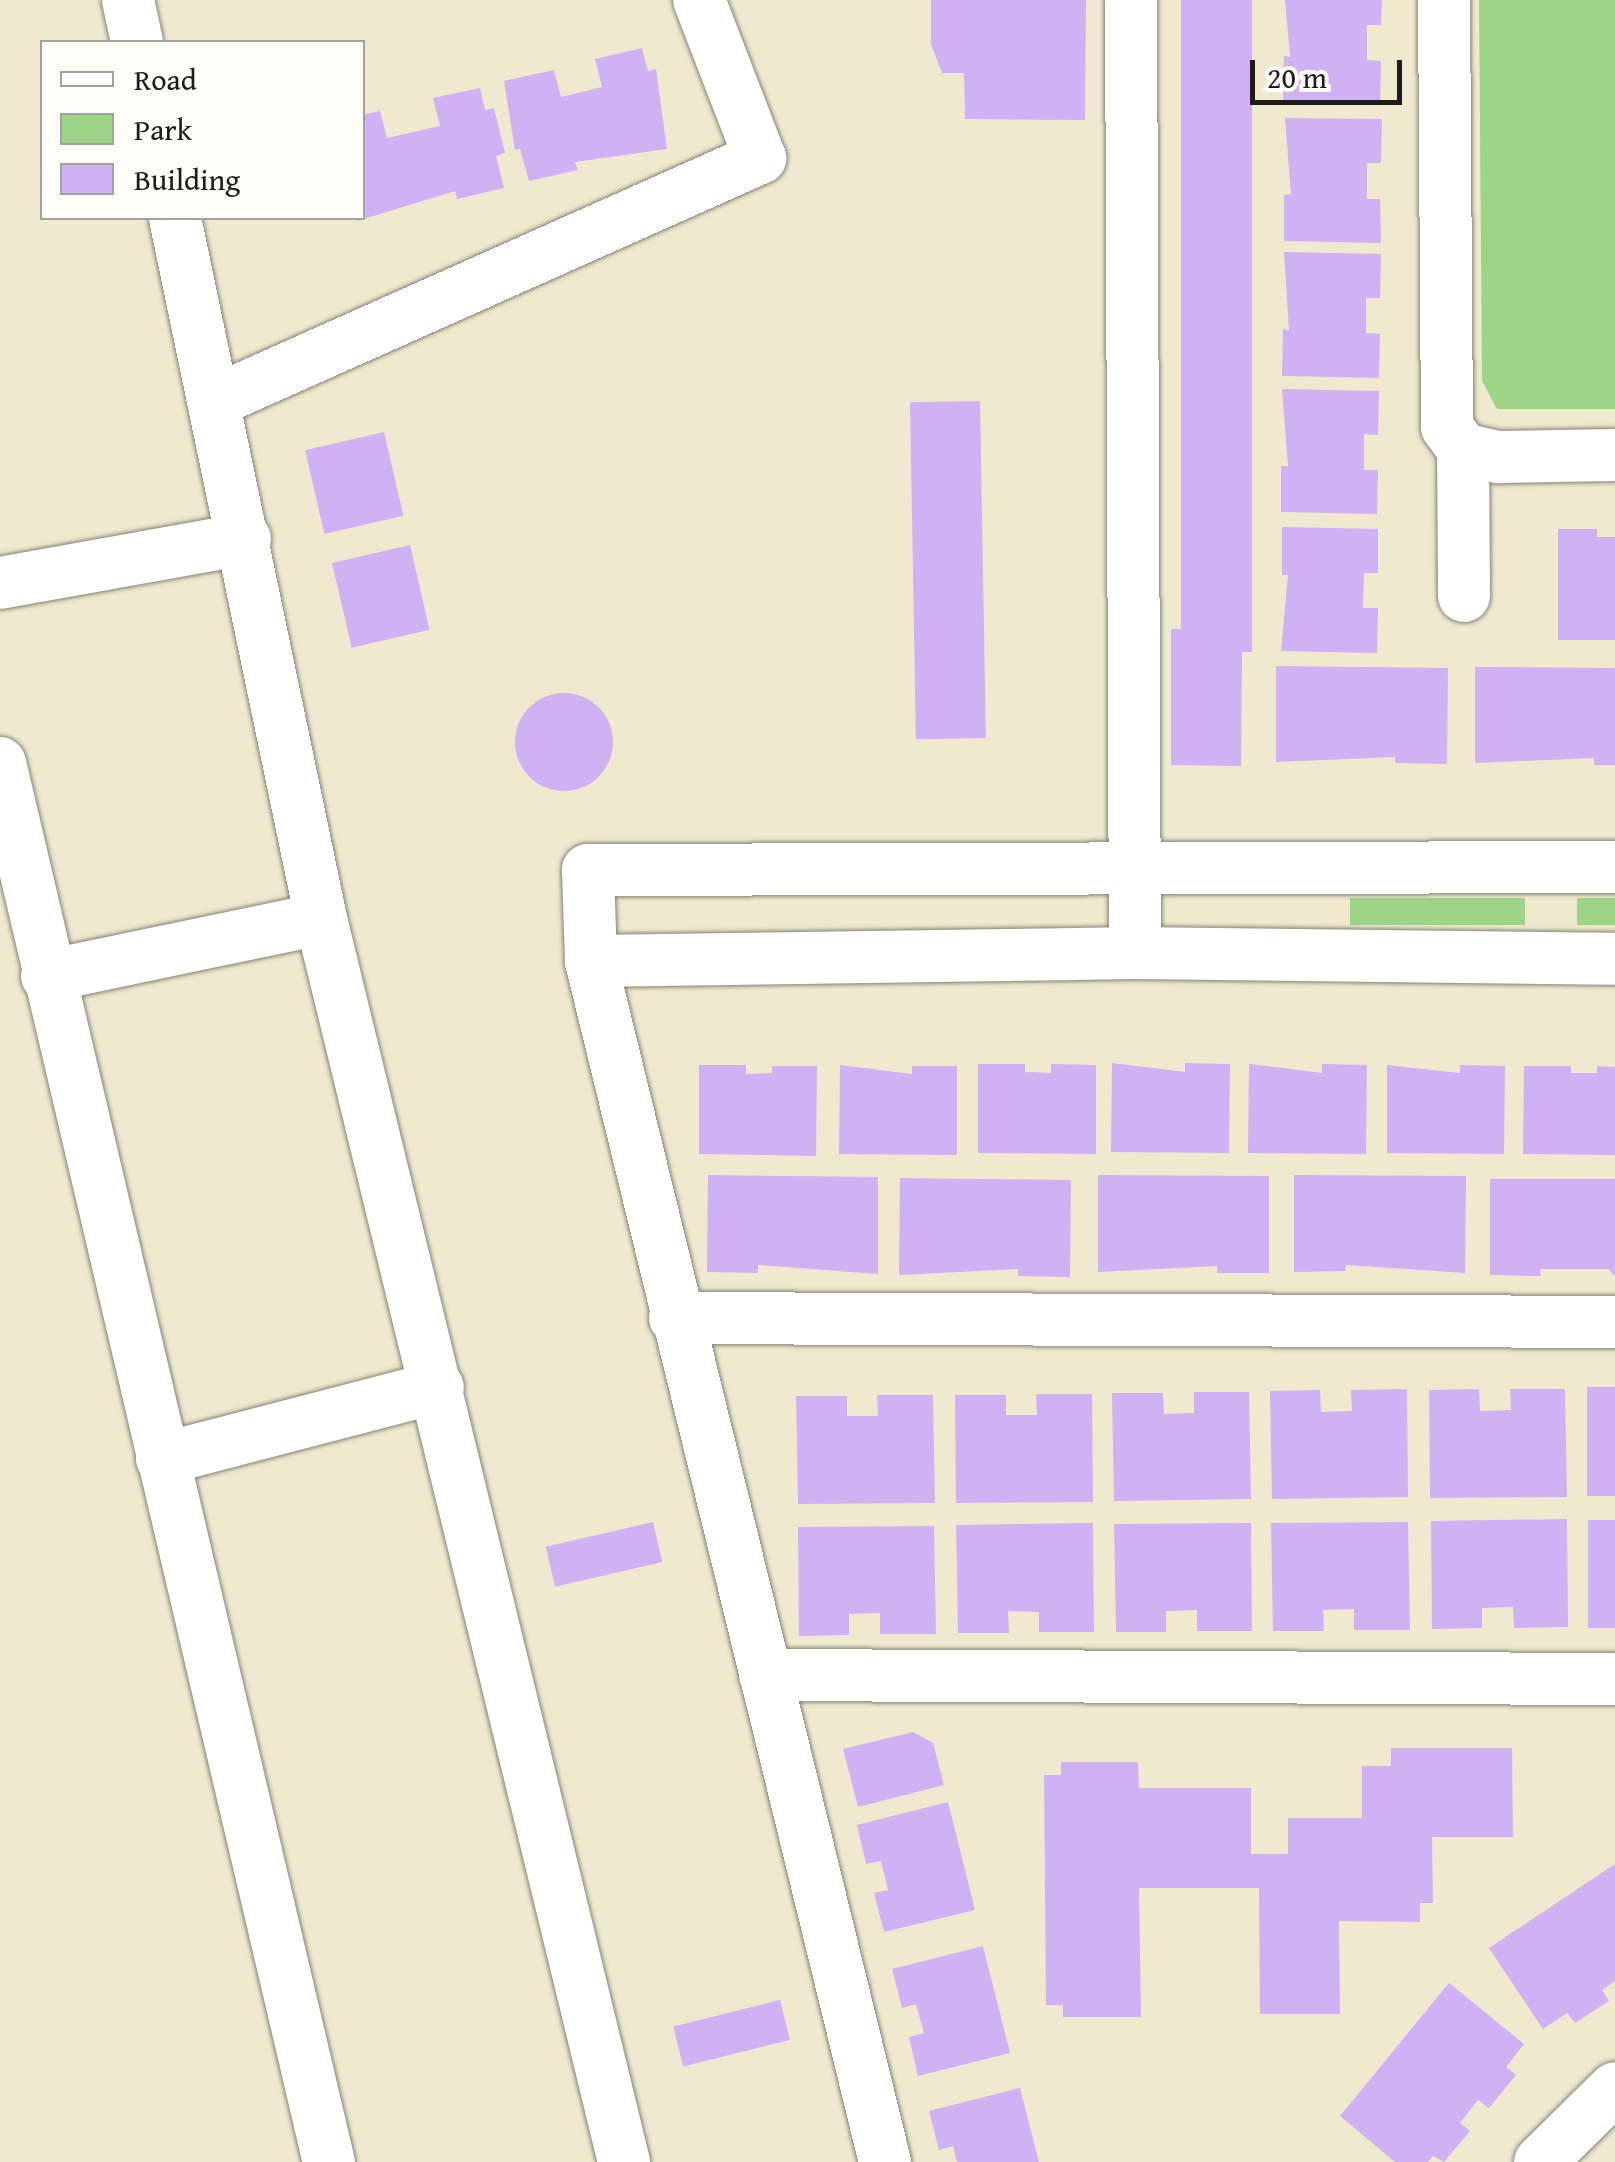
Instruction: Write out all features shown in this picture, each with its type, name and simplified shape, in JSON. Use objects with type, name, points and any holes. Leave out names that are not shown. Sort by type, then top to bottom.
[{"type":"street","points":[[128,0],[138,40]]},
{"type":"street","points":[[215,400],[760,158],[699,0]]},
{"type":"street","points":[[1132,0],[1134,953]]},
{"type":"street","points":[[1444,0],[1447,426],[1463,449],[1464,596]]},
{"type":"street","points":[[175,220],[321,920],[438,1386],[624,2162]]},
{"type":"street","points":[[1463,449],[1498,458],[1615,455]]},
{"type":"street","points":[[0,584],[245,540]]},
{"type":"street","points":[[0,763],[47,976],[329,2162]]},
{"type":"street","points":[[885,2162],[675,1318],[591,961],[588,870],[1135,864],[1615,867]]},
{"type":"street","points":[[47,976],[321,920]]},
{"type":"street","points":[[591,961],[1134,953],[1615,960]]},
{"type":"street","points":[[675,1318],[1615,1322]]},
{"type":"street","points":[[162,1459],[438,1386]]},
{"type":"street","points":[[765,1675],[1615,1679]]},
{"type":"street","points":[[1540,2162],[1615,2088]]},
{"type":"green space","points":[[1479,0],[1615,0],[1615,409],[1497,409],[1482,381]]},
{"type":"green space","points":[[1350,898],[1525,898],[1525,925],[1350,925]]},
{"type":"green space","points":[[1577,898],[1615,898],[1615,925],[1577,925]]},
{"type":"building","points":[[931,0],[1086,0],[1085,120],[965,119],[964,73],[942,73],[931,44]]},
{"type":"building","points":[[1181,0],[1252,0],[1252,652],[1242,652],[1241,766],[1171,765],[1171,629],[1181,629]]},
{"type":"building","points":[[1285,0],[1382,0],[1381,25],[1367,25],[1367,60],[1381,61],[1380,105],[1283,103],[1284,56],[1290,57]]},
{"type":"building","points":[[642,48],[648,71],[656,69],[667,149],[575,162],[578,170],[529,181],[520,149],[515,150],[504,81],[554,70],[561,97],[602,87],[595,59]]},
{"type":"building","points":[[480,88],[485,110],[494,108],[505,153],[496,156],[504,188],[457,199],[455,191],[365,219],[365,114],[380,111],[387,138],[440,126],[433,98]]},
{"type":"building","points":[[1285,118],[1382,119],[1381,163],[1367,163],[1367,199],[1380,199],[1381,243],[1284,241],[1284,195],[1291,194]]},
{"type":"building","points":[[1284,252],[1381,254],[1380,298],[1366,298],[1366,333],[1380,334],[1379,378],[1282,376],[1283,329],[1289,330]]},
{"type":"building","points":[[1282,389],[1379,391],[1378,435],[1364,434],[1364,470],[1378,470],[1377,514],[1281,512],[1281,466],[1288,466]]},
{"type":"building","points":[[980,401],[986,738],[916,739],[910,402]]},
{"type":"building","points":[[384,432],[403,516],[324,534],[305,450]]},
{"type":"building","points":[[1282,527],[1378,529],[1378,573],[1364,573],[1363,608],[1378,608],[1377,653],[1281,651],[1288,575],[1282,575]]},
{"type":"building","points":[[1558,529],[1597,529],[1597,537],[1615,537],[1615,640],[1558,640]]},
{"type":"building","points":[[410,545],[430,630],[352,648],[332,563]]},
{"type":"building","points":[[1276,666],[1448,668],[1447,764],[1395,763],[1395,757],[1276,762]]},
{"type":"building","points":[[1475,667],[1615,668],[1615,765],[1594,765],[1594,758],[1475,763]]},
{"type":"building","points":[[564,693],[591,701],[605,715],[613,742],[605,769],[591,783],[564,791],[537,783],[523,769],[515,742],[523,715],[537,701]]},
{"type":"building","points":[[1112,1063],[1185,1072],[1185,1063],[1230,1064],[1229,1153],[1111,1152]]},
{"type":"building","points":[[978,1064],[1025,1064],[1025,1072],[1051,1073],[1051,1064],[1096,1065],[1096,1154],[978,1153]]},
{"type":"building","points":[[1249,1064],[1322,1073],[1322,1064],[1367,1065],[1366,1154],[1248,1153]]},
{"type":"building","points":[[699,1065],[746,1065],[746,1074],[772,1073],[772,1066],[817,1066],[816,1156],[699,1154]]},
{"type":"building","points":[[840,1065],[912,1074],[912,1066],[957,1066],[957,1155],[839,1154]]},
{"type":"building","points":[[1387,1065],[1460,1073],[1460,1065],[1505,1066],[1504,1154],[1387,1153]]},
{"type":"building","points":[[1524,1066],[1571,1066],[1571,1073],[1597,1073],[1597,1066],[1615,1067],[1615,1155],[1523,1154]]},
{"type":"building","points":[[708,1175],[878,1177],[878,1274],[758,1265],[758,1273],[707,1272]]},
{"type":"building","points":[[1098,1175],[1269,1176],[1269,1273],[1217,1273],[1217,1266],[1098,1272]]},
{"type":"building","points":[[1294,1175],[1466,1176],[1465,1273],[1346,1265],[1345,1271],[1294,1272]]},
{"type":"building","points":[[900,1178],[1071,1180],[1070,1277],[1018,1276],[1018,1269],[899,1275]]},
{"type":"building","points":[[1490,1179],[1615,1179],[1615,1276],[1608,1269],[1540,1269],[1541,1276],[1490,1275]]},
{"type":"building","points":[[1587,1387],[1615,1387],[1615,1496],[1587,1496]]},
{"type":"building","points":[[1407,1389],[1408,1497],[1272,1499],[1270,1391],[1320,1390],[1321,1412],[1352,1411],[1351,1390]]},
{"type":"building","points":[[1479,1389],[1480,1411],[1511,1410],[1510,1389],[1565,1389],[1567,1497],[1430,1498],[1429,1390]]},
{"type":"building","points":[[1194,1392],[1249,1392],[1251,1499],[1114,1501],[1112,1393],[1163,1393],[1164,1414],[1194,1413]]},
{"type":"building","points":[[1036,1394],[1092,1394],[1093,1502],[956,1503],[955,1395],[1006,1395],[1006,1415],[1037,1415]]},
{"type":"building","points":[[877,1395],[933,1395],[935,1503],[798,1504],[796,1396],[847,1396],[847,1416],[878,1416]]},
{"type":"building","points":[[1567,1519],[1568,1627],[1514,1628],[1513,1607],[1482,1608],[1482,1628],[1432,1629],[1431,1521]]},
{"type":"building","points":[[1588,1520],[1615,1520],[1615,1628],[1588,1628]]},
{"type":"building","points":[[653,1522],[662,1562],[555,1587],[546,1547]]},
{"type":"building","points":[[1408,1522],[1410,1630],[1354,1630],[1354,1609],[1323,1610],[1324,1631],[1273,1631],[1271,1523]]},
{"type":"building","points":[[1093,1523],[1094,1632],[1039,1632],[1039,1612],[1008,1611],[1009,1633],[958,1633],[956,1525]]},
{"type":"building","points":[[1251,1523],[1252,1631],[1197,1631],[1197,1610],[1166,1611],[1166,1632],[1116,1632],[1114,1524]]},
{"type":"building","points":[[934,1526],[936,1634],[880,1634],[880,1613],[849,1614],[849,1635],[799,1636],[798,1527]]},
{"type":"building","points":[[913,1732],[933,1743],[944,1785],[858,1807],[843,1749]]},
{"type":"building","points":[[1391,1748],[1512,1748],[1513,1837],[1432,1837],[1433,1903],[1420,1903],[1420,1922],[1339,1921],[1340,2014],[1260,2014],[1259,1888],[1139,1888],[1141,2017],[1063,2017],[1063,2005],[1046,2005],[1044,1775],[1061,1775],[1061,1762],[1138,1762],[1139,1788],[1251,1788],[1251,1854],[1288,1854],[1288,1818],[1362,1818],[1362,1766],[1391,1766]]},
{"type":"building","points":[[948,1802],[975,1910],[884,1932],[874,1893],[888,1890],[881,1861],[866,1864],[857,1825]]},
{"type":"building","points":[[1615,1864],[1615,1981],[1602,1990],[1609,2001],[1575,2023],[1567,2013],[1543,2029],[1489,1948]]},
{"type":"building","points":[[983,1946],[1010,2053],[918,2076],[909,2037],[924,2033],[916,2004],[902,2008],[892,1969]]},
{"type":"building","points":[[1449,1983],[1524,2044],[1506,2067],[1516,2075],[1489,2108],[1478,2100],[1460,2123],[1470,2131],[1444,2162],[1433,2156],[1428,2162],[1395,2162],[1340,2116]]},
{"type":"building","points":[[780,2000],[790,2040],[683,2066],[673,2027]]},
{"type":"building","points":[[1020,2088],[1039,2162],[957,2162],[953,2146],[939,2150],[929,2111]]}]
